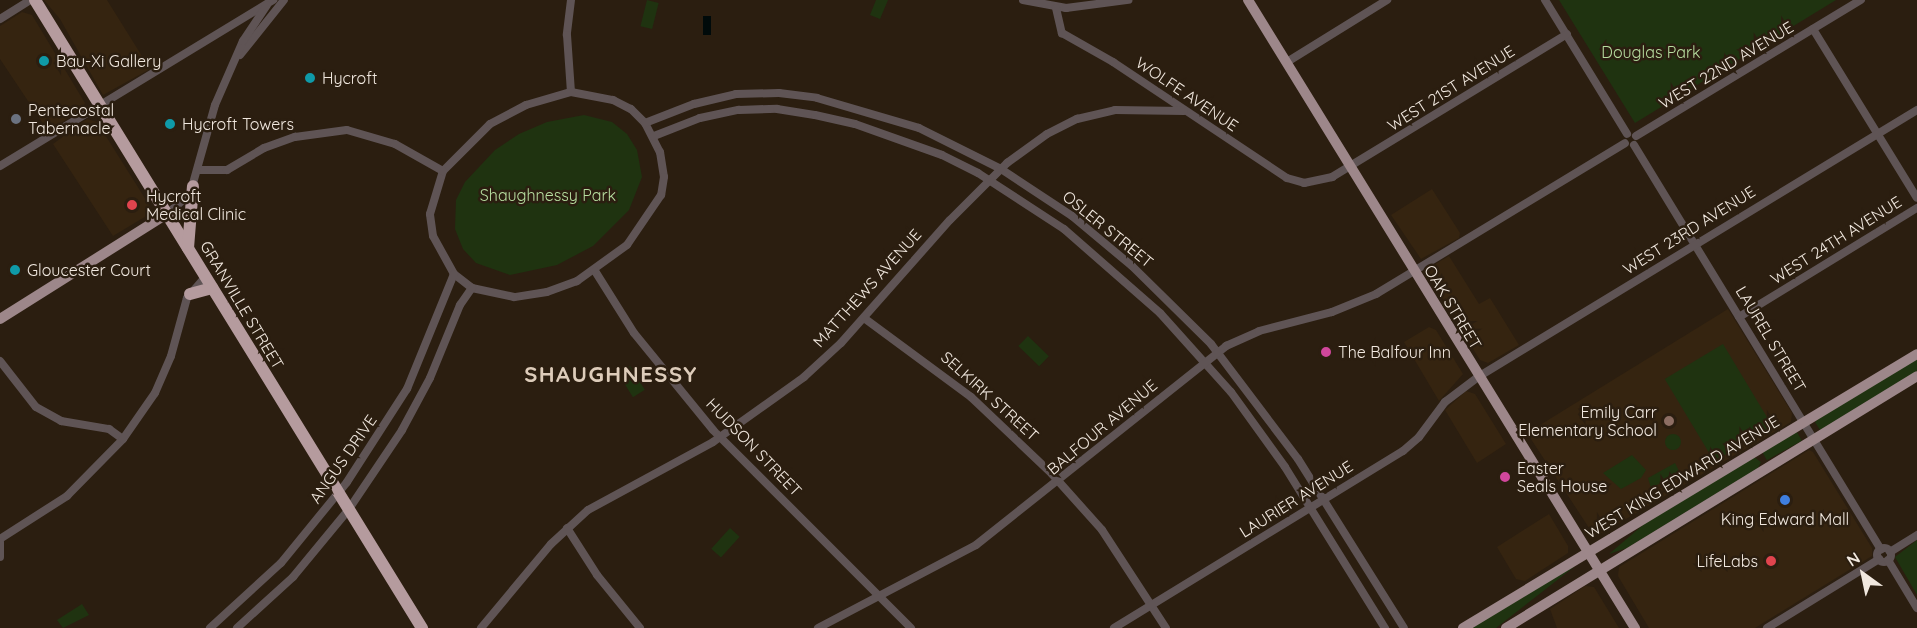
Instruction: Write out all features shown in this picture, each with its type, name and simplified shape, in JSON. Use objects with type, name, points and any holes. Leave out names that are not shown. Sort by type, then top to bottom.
[{"type":"highway","name":"GRANVILLE STREET","points":[[33,0],[422,628]]},
{"type":"highway","points":[[188,248],[193,186]]},
{"type":"highway","points":[[190,294],[209,282]]},
{"type":"main road","name":"OAK STREET","points":[[1248,0],[1478,377],[1635,628]]},
{"type":"main road","points":[[0,319],[167,214]]},
{"type":"main road","name":"WEST KING EDWARD AVENUE","points":[[1463,628],[1754,450],[1917,354]]},
{"type":"main road","points":[[1506,628],[1917,376]]},
{"type":"main road","points":[[1754,450],[1769,467]]},
{"type":"street","points":[[0,19],[33,0]]},
{"type":"street","points":[[167,214],[183,202],[193,186],[215,105],[240,55],[285,0]]},
{"type":"street","points":[[571,0],[567,35],[571,92]]},
{"type":"street","points":[[1023,0],[1056,8],[1088,8],[1128,0]]},
{"type":"street","points":[[1287,62],[1387,0]]},
{"type":"street","points":[[1545,0],[1632,142]]},
{"type":"street","name":"WEST 22ND AVENUE","points":[[1414,272],[1632,142],[1861,0]]},
{"type":"street","points":[[0,166],[270,2]]},
{"type":"street","points":[[240,55],[243,41],[270,2]]},
{"type":"street","name":"WOLFE AVENUE","points":[[1056,8],[1062,33],[1113,62],[1184,111],[1298,182],[1324,181],[1351,166]]},
{"type":"street","points":[[1813,29],[1917,198]]},
{"type":"street","name":"WEST 21ST AVENUE","points":[[1351,166],[1567,34]]},
{"type":"street","points":[[571,92],[613,100],[631,110],[645,123],[654,136],[664,177],[662,195],[627,245],[595,271],[547,292],[514,297],[472,288],[454,274],[433,236],[430,214],[443,171],[490,124],[526,105],[571,92]]},
{"type":"street","name":"OSLER STREET","points":[[645,123],[694,104],[736,94],[779,93],[817,98],[919,128],[1001,169],[1071,216],[1132,266],[1218,352],[1273,423],[1404,628]]},
{"type":"street","name":"OSLER STREET","points":[[654,136],[700,118],[739,110],[777,109],[855,124],[913,142],[988,180],[1064,229],[1120,276],[1204,362],[1261,431],[1385,628]]},
{"type":"street","name":"MATTHEWS AVENUE","points":[[481,628],[567,528],[615,493],[721,438],[804,377],[864,318],[988,180],[1047,134],[1077,119],[1115,110],[1184,111]]},
{"type":"street","name":"WEST 23RD AVENUE","points":[[1478,377],[1917,110]]},
{"type":"street","points":[[198,170],[227,170],[264,148],[295,137],[347,130],[394,144],[443,171]]},
{"type":"street","name":"LAUREL STREET","points":[[1632,142],[1917,608]]},
{"type":"street","name":"WEST 24TH AVENUE","points":[[1739,317],[1917,208]]},
{"type":"street","name":"HUDSON STREET","points":[[595,271],[646,349],[721,438],[911,628]]},
{"type":"street","name":"BALFOUR AVENUE","points":[[818,628],[882,597],[976,545],[1058,482],[1218,352],[1259,331],[1362,301],[1414,272]]},
{"type":"street","name":"ANGUS DRIVE","points":[[210,628],[281,563],[339,494],[407,388],[454,274]]},
{"type":"street","name":"ANGUS DRIVE","points":[[237,628],[293,577],[349,509],[402,430],[430,378],[460,305],[472,288]]},
{"type":"street","points":[[0,557],[0,541],[67,496],[123,439],[155,393],[190,294]]},
{"type":"street","name":"SELKIRK STREET","points":[[864,318],[972,397],[1058,482],[1102,530],[1166,628]]},
{"type":"street","points":[[0,361],[36,407],[61,421],[109,429],[123,439]]},
{"type":"street","name":"LAURIER AVENUE","points":[[1114,628],[1411,444],[1445,402],[1478,377]]},
{"type":"street","points":[[567,528],[597,575],[640,628]]},
{"type":"street","points":[[1767,628],[1917,535]]},
{"type":"shaded area","points":[[44,0],[107,0],[150,69],[103,95],[60,19]]},
{"type":"shaded area","points":[[22,12],[32,15],[85,103],[82,110],[48,131],[0,59],[0,26]]},
{"type":"shaded area","points":[[703,16],[711,16],[711,35],[703,35]]},
{"type":"shaded area","points":[[87,119],[97,122],[151,208],[148,215],[113,236],[53,144]]},
{"type":"shaded area","points":[[1432,189],[1460,233],[1459,238],[1421,259],[1391,215]]},
{"type":"shaded area","points":[[1449,256],[1479,304],[1490,298],[1519,345],[1488,363],[1480,360],[1458,325],[1461,319],[1451,313],[1429,276],[1432,266]]},
{"type":"shaded area","name":"Emily Carr Elementary School","points":[[1728,309],[1792,413],[1791,422],[1602,533],[1593,534],[1527,433]]},
{"type":"shaded area","points":[[1429,327],[1436,330],[1463,374],[1439,401],[1404,342]]},
{"type":"shaded area","points":[[1466,391],[1475,394],[1506,444],[1477,463],[1445,410]]},
{"type":"shaded area","name":"King Edward Mall","points":[[1809,450],[1813,452],[1872,548],[1872,556],[1755,628],[1649,628],[1618,576],[1619,567]]},
{"type":"shaded area","points":[[1549,514],[1568,546],[1568,553],[1525,581],[1516,579],[1497,547]]},
{"type":"shaded area","points":[[1585,586],[1594,587],[1619,628],[1557,628],[1550,609]]},
{"type":"green space","points":[[647,0],[659,3],[652,29],[640,26]]},
{"type":"green space","points":[[876,0],[888,0],[880,19],[870,15]]},
{"type":"green space","name":"Douglas Park","points":[[1559,0],[1836,0],[1635,123]]},
{"type":"green space","name":"Shaughnessy Park","points":[[584,115],[612,122],[627,134],[637,150],[642,177],[629,210],[593,246],[557,265],[510,275],[476,263],[463,249],[455,229],[456,200],[465,182],[495,150],[519,134],[547,122]]},
{"type":"green space","points":[[1028,336],[1049,356],[1039,366],[1018,346]]},
{"type":"green space","points":[[1723,344],[1772,426],[1714,461],[1665,379]]},
{"type":"green space","points":[[1917,359],[1917,371],[1820,430],[1815,422],[1824,414]]},
{"type":"green space","points":[[630,366],[645,390],[633,397],[618,373]]},
{"type":"green space","points":[[1797,432],[1802,441],[1767,460],[1762,451]]},
{"type":"green space","points":[[1673,434],[1679,436],[1681,442],[1679,448],[1673,450],[1667,448],[1665,442],[1667,436]]},
{"type":"green space","points":[[1632,455],[1646,470],[1641,478],[1621,489],[1603,473]]},
{"type":"green space","points":[[1754,457],[1761,462],[1758,468],[1627,548],[1609,554],[1650,519]]},
{"type":"green space","points":[[1675,463],[1680,473],[1651,488],[1648,478]]},
{"type":"green space","points":[[730,528],[740,537],[721,558],[711,549]]},
{"type":"green space","points":[[1917,540],[1917,595],[1895,557]]},
{"type":"green space","points":[[1574,566],[1496,628],[1471,628]]},
{"type":"green space","points":[[82,604],[89,615],[63,628],[57,620]]},
{"type":"place","name":"Bau-Xi Gallery","points":[[44,61]]},
{"type":"place","name":"Hycroft","points":[[310,78]]},
{"type":"place","name":"Pentecostal Tabernacle","points":[[16,119]]},
{"type":"place","name":"Hycroft Towers","points":[[170,124]]},
{"type":"place","name":"Hycroft Medical Clinic","points":[[132,205]]},
{"type":"place","name":"Gloucester Court","points":[[15,270]]},
{"type":"place","name":"The Balfour Inn","points":[[1326,352]]},
{"type":"place","name":"Emily Carr Elementary School","points":[[1669,421]]},
{"type":"place","name":"Easter Seals House","points":[[1505,477]]},
{"type":"place","name":"King Edward Mall","points":[[1785,500]]},
{"type":"place","name":"LifeLabs","points":[[1771,561]]},
{"type":"district","name":"SHAUGHNESSY","points":[[611,375]]}]
